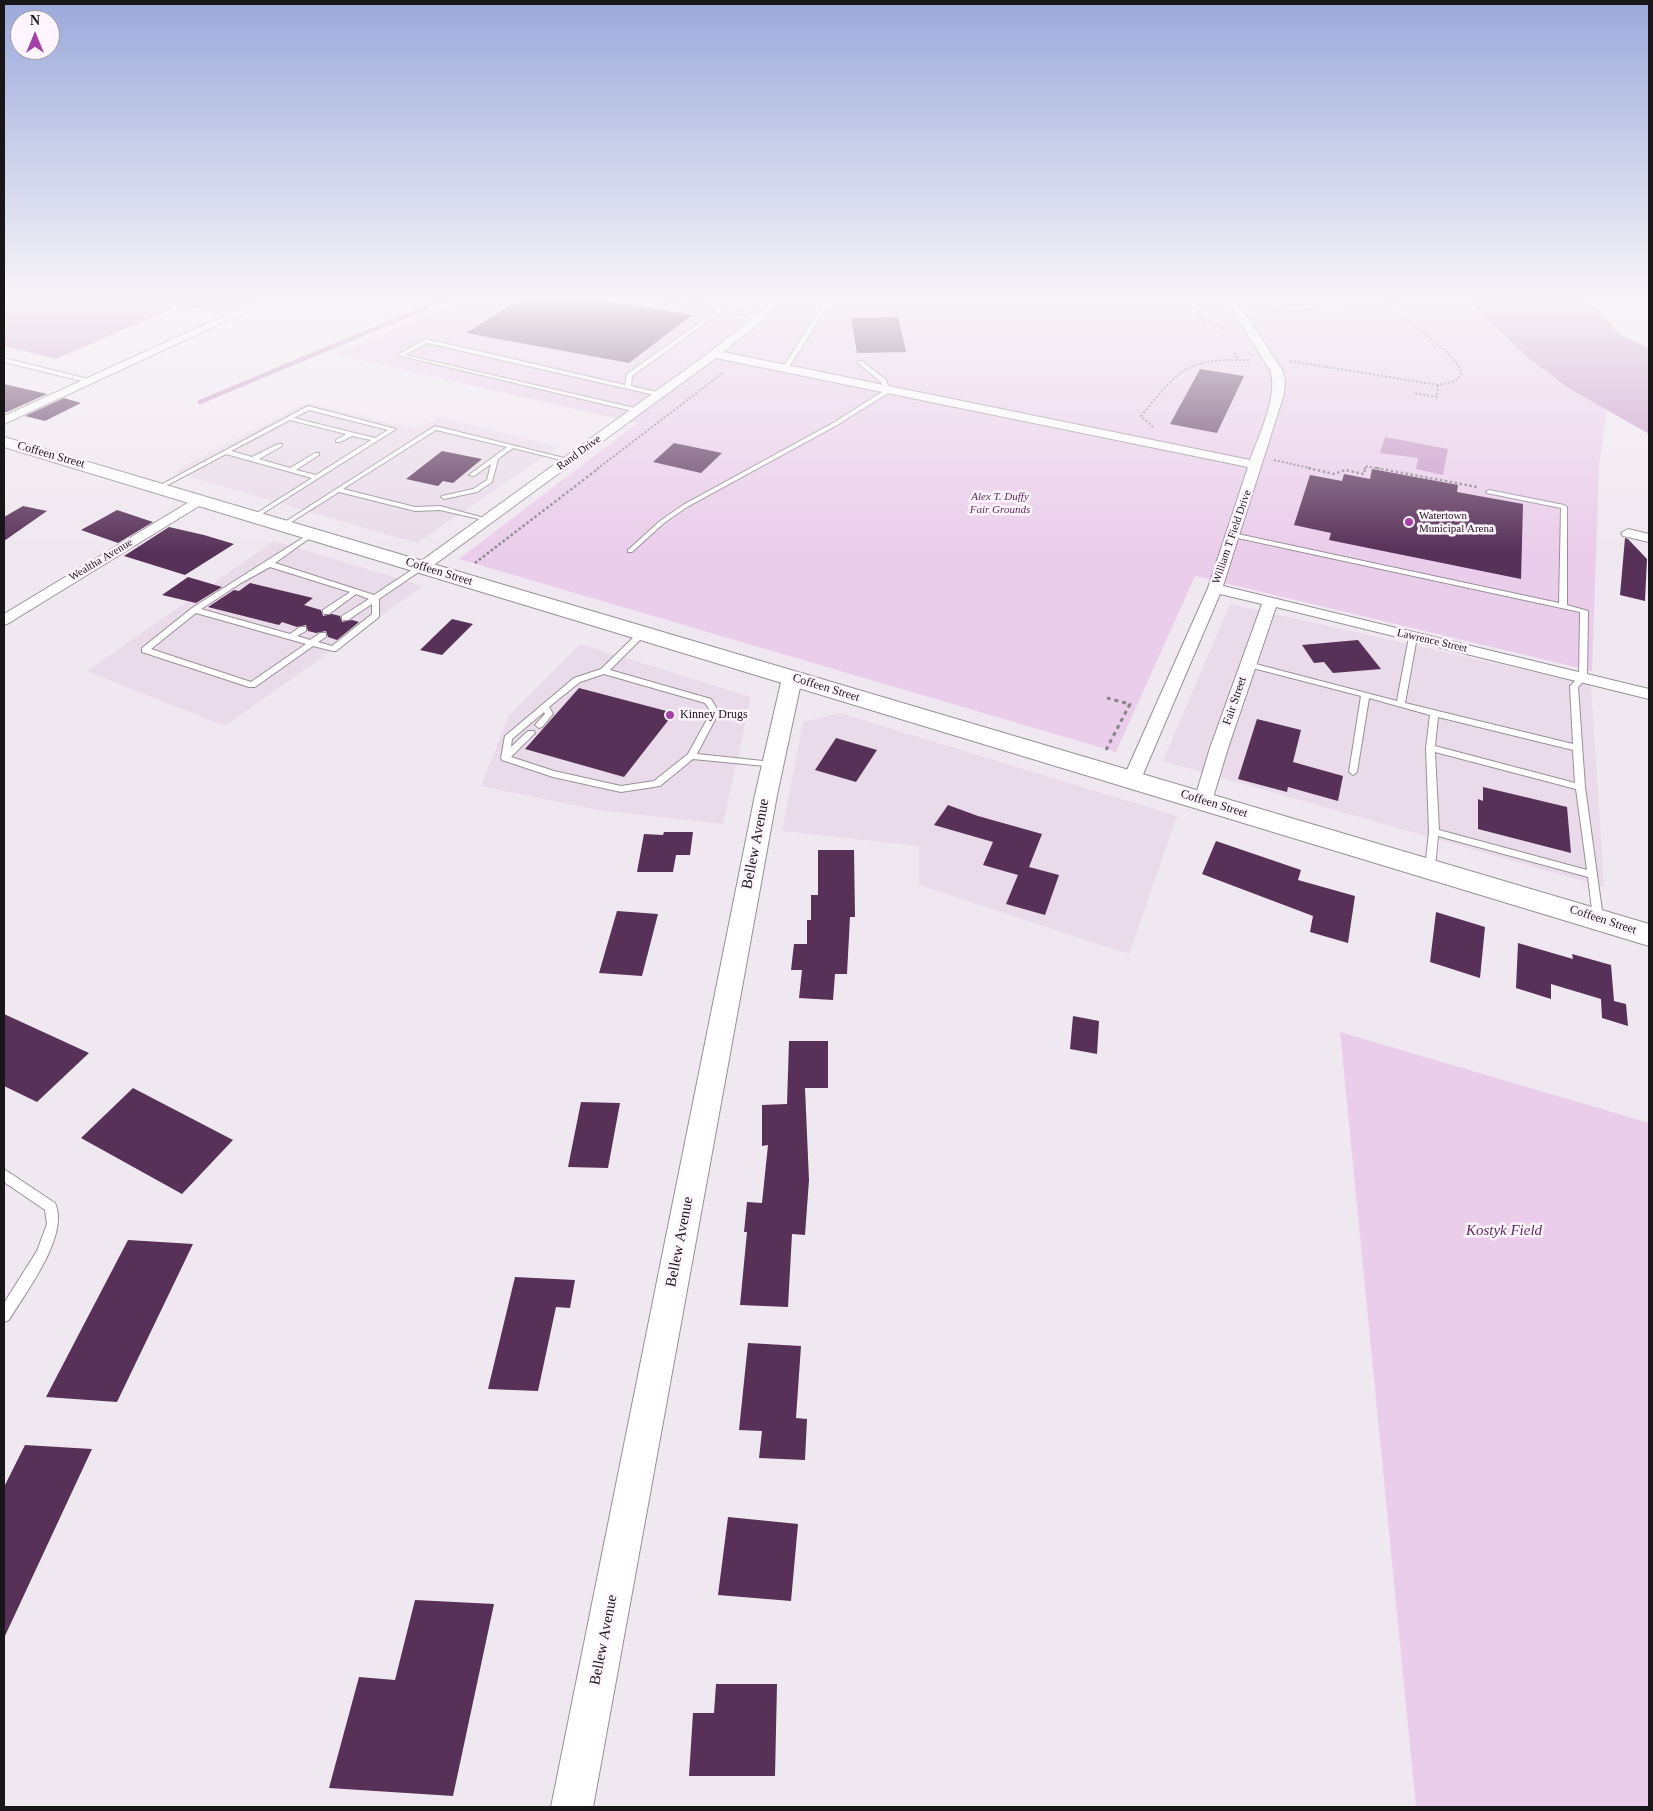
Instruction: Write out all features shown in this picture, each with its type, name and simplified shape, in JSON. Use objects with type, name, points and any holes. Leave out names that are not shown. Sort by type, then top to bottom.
[{"type":"main road","name":"Coffeen Street","points":[[4,442],[1649,934]]},
{"type":"street","points":[[4,420],[89,382]]},
{"type":"street","name":"Rand Drive","points":[[422,567],[676,382]]},
{"type":"street","points":[[844,382],[1257,460]]},
{"type":"street","name":"William T Field Drive","points":[[1132,779],[1215,588],[1278,394],[1279,382]]},
{"type":"street","name":"Wealtha Avenue","points":[[4,620],[199,500]]},
{"type":"street","points":[[1628,534],[1649,538]]},
{"type":"street","name":"Lawrence Street","points":[[1215,588],[1270,603],[1649,694]]},
{"type":"street","name":"Fair Street","points":[[1203,801],[1219,748],[1270,603]]},
{"type":"street","name":"Bellew Avenue","points":[[572,1807],[772,765],[792,678]]},
{"type":"lane","points":[[514,382],[637,410]]},
{"type":"lane","points":[[604,382],[659,394]]},
{"type":"lane","points":[[628,382],[628,387]]},
{"type":"lane","points":[[630,551],[662,522],[685,506],[835,424],[888,391],[884,382]]},
{"type":"lane","points":[[158,488],[308,408],[393,429],[254,516]]},
{"type":"lane","points":[[288,418],[376,440]]},
{"type":"lane","points":[[308,428],[315,425]]},
{"type":"lane","points":[[283,525],[435,428],[569,460]]},
{"type":"lane","points":[[338,441],[351,434]]},
{"type":"lane","points":[[254,459],[280,444]]},
{"type":"lane","points":[[472,475],[512,446]]},
{"type":"lane","points":[[226,452],[316,477]]},
{"type":"lane","points":[[291,470],[317,454]]},
{"type":"lane","points":[[444,497],[475,492],[490,481],[495,459]]},
{"type":"lane","points":[[430,508],[460,485]]},
{"type":"lane","points":[[338,490],[415,509],[440,508],[486,520]]},
{"type":"lane","points":[[1489,492],[1564,507],[1563,606]]},
{"type":"lane","points":[[312,534],[269,564],[238,581],[195,610],[145,650],[252,685],[323,636]]},
{"type":"lane","points":[[1233,535],[1584,611],[1583,678],[1574,686],[1580,787],[1598,918]]},
{"type":"lane","points":[[269,564],[375,598]]},
{"type":"lane","points":[[345,618],[422,567]]},
{"type":"lane","points":[[326,612],[355,592]]},
{"type":"lane","points":[[195,610],[333,649],[376,615],[375,598]]},
{"type":"lane","points":[[291,637],[303,629]]},
{"type":"lane","points":[[505,758],[508,738],[577,680],[604,671],[643,633]]},
{"type":"lane","points":[[1401,704],[1413,637]]},
{"type":"lane","points":[[1248,664],[1577,748]]},
{"type":"lane","points":[[505,758],[553,774],[620,789],[657,784],[691,756],[715,712],[708,701],[604,671]]},
{"type":"lane","points":[[1353,772],[1365,695]]},
{"type":"lane","points":[[539,725],[549,714],[545,707]]},
{"type":"lane","points":[[1430,868],[1434,832],[1430,748],[1434,713]]},
{"type":"lane","points":[[505,758],[531,732]]},
{"type":"lane","points":[[1430,748],[1580,787]]},
{"type":"lane","points":[[691,756],[772,765]]},
{"type":"lane","points":[[1434,832],[1592,875]]},
{"type":"lane","points":[[4,1175],[50,1207],[53,1224],[42,1254],[4,1315]]},
{"type":"path","points":[[457,578],[712,382]]},
{"type":"path","points":[[1158,431],[1141,416],[1171,382]]},
{"type":"path","points":[[1417,382],[1438,385],[1453,382]]},
{"type":"path","points":[[1414,393],[1437,397],[1438,385]]},
{"type":"path","points":[[1257,460],[1279,462],[1334,474],[1345,470],[1364,474],[1365,466],[1488,489],[1489,492]]},
{"type":"path","points":[[1096,769],[1130,704],[1107,698]]},
{"type":"shaded area","points":[[1560,382],[1649,382],[1649,434]]},
{"type":"shaded area","points":[[306,403],[417,429],[439,417],[558,447],[417,543],[173,472]]},
{"type":"shaded area","points":[[1385,437],[1448,449],[1443,475],[1416,469],[1418,458],[1380,453]]},
{"type":"shaded area","points":[[274,541],[423,586],[225,726],[87,671]]},
{"type":"shaded area","points":[[1230,604],[1591,685],[1604,887],[1163,761]]},
{"type":"shaded area","points":[[580,644],[751,697],[723,824],[598,810],[481,786],[509,715]]},
{"type":"shaded area","points":[[840,713],[1177,816],[1129,954],[919,885],[919,846],[782,831],[803,722]]},
{"type":"green space","name":"Alex T. Duffy Fair Grounds","points":[[455,382],[1560,382],[1607,410],[1599,466],[1592,671],[1195,576],[1116,752],[459,559],[637,423]]},
{"type":"green space","name":"Kostyk Field","points":[[1340,1032],[1649,1123],[1649,1807],[1416,1807]]},
{"type":"building","points":[[1193,382],[1241,382],[1217,433],[1170,424]]},
{"type":"building","points":[[4,384],[47,394],[4,412]]},
{"type":"building","points":[[64,398],[81,403],[45,421],[25,416]]},
{"type":"building","points":[[674,443],[722,453],[701,473],[653,462]]},
{"type":"building","points":[[442,451],[482,459],[453,483],[443,481],[438,486],[406,479]]},
{"type":"building","name":"Watertown Municipal Arena","points":[[1372,469],[1458,485],[1457,492],[1523,504],[1521,579],[1329,540],[1331,533],[1294,525],[1310,475],[1342,481],[1344,474],[1370,479]]},
{"type":"building","points":[[23,506],[47,511],[4,541],[4,517]]},
{"type":"building","points":[[117,510],[153,522],[118,543],[81,530]]},
{"type":"building","points":[[169,527],[234,544],[185,575],[124,556]]},
{"type":"building","points":[[1625,538],[1647,559],[1645,601],[1620,595]]},
{"type":"building","points":[[188,577],[222,587],[196,603],[162,595]]},
{"type":"building","points":[[250,583],[313,598],[304,605],[321,610],[323,616],[332,614],[340,616],[342,622],[352,620],[359,622],[337,640],[328,637],[326,631],[316,633],[308,631],[306,625],[297,627],[282,622],[279,625],[208,607],[234,590],[239,591]]},
{"type":"building","points":[[452,619],[473,624],[442,655],[420,650]]},
{"type":"building","points":[[1358,640],[1381,669],[1333,673],[1324,662],[1314,663],[1302,645]]},
{"type":"building","points":[[579,688],[674,713],[624,777],[525,749]]},
{"type":"building","points":[[1257,719],[1301,730],[1293,762],[1343,776],[1338,801],[1288,787],[1287,792],[1238,779]]},
{"type":"building","points":[[836,738],[877,750],[856,782],[815,770]]},
{"type":"building","points":[[1483,787],[1567,807],[1571,853],[1478,829],[1478,799],[1483,801]]},
{"type":"building","points":[[948,805],[978,816],[1042,834],[1029,867],[1059,875],[1045,915],[1006,904],[1018,875],[983,865],[993,842],[934,825]]},
{"type":"building","points":[[664,832],[693,832],[690,855],[676,855],[673,872],[637,872],[644,834],[663,835]]},
{"type":"building","points":[[1216,841],[1301,870],[1298,880],[1355,896],[1348,943],[1310,932],[1313,916],[1202,874]]},
{"type":"building","points":[[818,850],[854,850],[855,917],[850,917],[847,974],[835,974],[833,1000],[799,998],[802,970],[791,970],[794,944],[807,944],[807,920],[811,920],[811,895],[818,895]]},
{"type":"building","points":[[617,911],[658,914],[642,976],[599,973]]},
{"type":"building","points":[[1436,912],[1485,927],[1480,978],[1430,962]]},
{"type":"building","points":[[1518,943],[1573,959],[1572,954],[1611,965],[1614,1001],[1626,1004],[1628,1026],[1602,1018],[1601,999],[1551,984],[1551,999],[1516,988]]},
{"type":"building","points":[[4,1014],[89,1053],[37,1102],[4,1086]]},
{"type":"building","points":[[1073,1016],[1099,1021],[1097,1054],[1070,1049]]},
{"type":"building","points":[[789,1041],[828,1041],[828,1088],[805,1088],[809,1180],[805,1235],[792,1234],[788,1307],[740,1305],[747,1232],[744,1232],[747,1202],[762,1203],[768,1145],[762,1146],[762,1105],[787,1104]]},
{"type":"building","points":[[133,1088],[233,1140],[182,1194],[81,1138]]},
{"type":"building","points":[[581,1102],[620,1103],[608,1168],[568,1167]]},
{"type":"building","points":[[128,1240],[193,1244],[117,1402],[46,1397]]},
{"type":"building","points":[[515,1277],[575,1280],[570,1308],[556,1307],[538,1391],[488,1389]]},
{"type":"building","points":[[748,1343],[801,1346],[796,1418],[807,1419],[805,1460],[759,1458],[762,1431],[739,1430]]},
{"type":"building","points":[[25,1445],[92,1449],[4,1638],[4,1487]]},
{"type":"building","points":[[728,1517],[798,1524],[791,1601],[718,1595]]},
{"type":"building","points":[[415,1600],[494,1604],[453,1796],[329,1788],[359,1677],[395,1680]]},
{"type":"building","points":[[716,1684],[777,1684],[775,1776],[689,1776],[693,1713],[714,1713]]},
{"type":"waterway","points":[[200,402],[249,382]]},
{"type":"place","name":"Watertown Municipal Arena","points":[[1409,522]]},
{"type":"place","name":"Kinney Drugs","points":[[670,715]]}]
